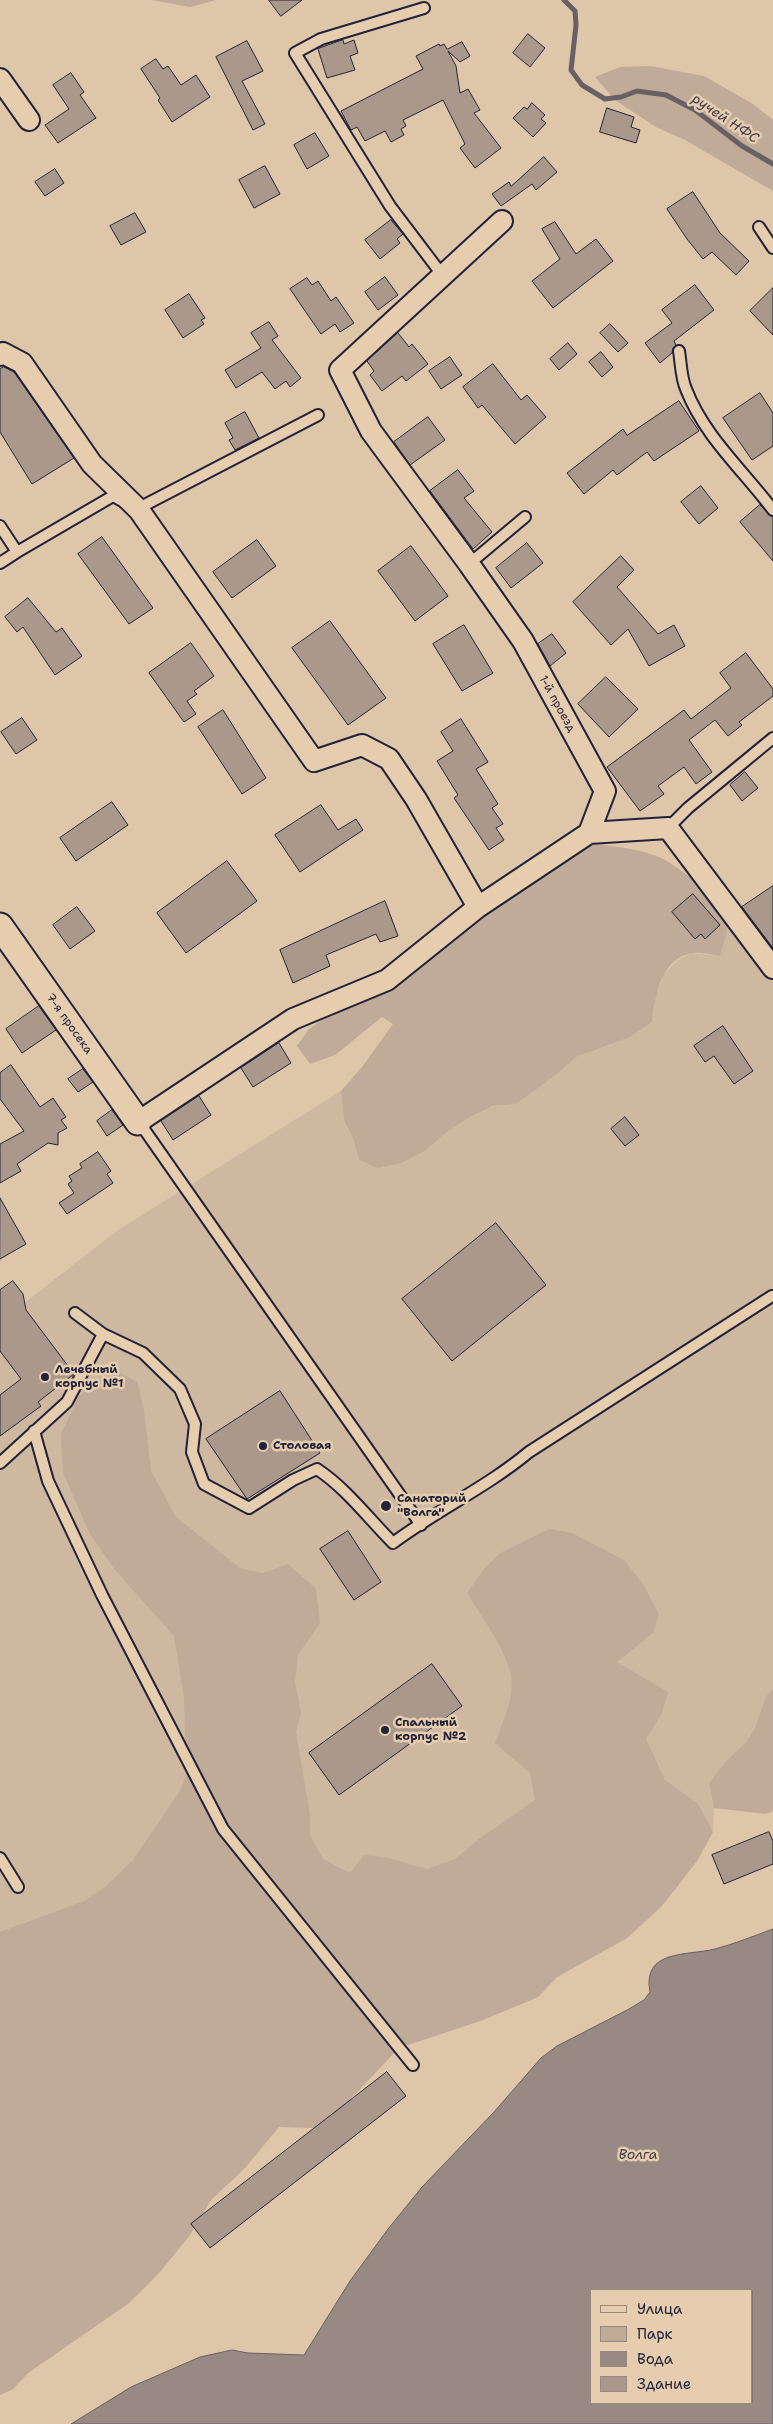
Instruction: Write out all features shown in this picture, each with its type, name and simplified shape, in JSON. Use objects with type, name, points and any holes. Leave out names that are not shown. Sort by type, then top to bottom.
[{"type":"street","points":[[0,79],[28,120]]},
{"type":"street","points":[[443,276],[502,221]]},
{"type":"street","name":"1-й проезд","points":[[443,276],[340,370],[371,431],[523,641],[605,791],[589,833]]},
{"type":"street","points":[[0,355],[3,353],[22,363],[92,464],[139,510],[314,761],[362,744],[389,759],[416,799],[478,907]]},
{"type":"street","points":[[138,1122],[293,1019],[387,980],[478,907],[589,833],[668,828],[773,968]]},
{"type":"street","name":"7-я просека","points":[[0,926],[138,1122]]},
{"type":"lane","points":[[424,8],[321,39],[294,53],[390,206],[443,276]]},
{"type":"lane","points":[[758,227],[773,248]]},
{"type":"lane","points":[[679,351],[685,388],[711,437],[756,486],[773,510]]},
{"type":"lane","points":[[0,563],[113,496],[139,510],[318,415]]},
{"type":"lane","points":[[469,564],[525,517]]},
{"type":"lane","points":[[0,526],[17,552]]},
{"type":"lane","points":[[668,828],[688,808],[773,738]]},
{"type":"lane","points":[[138,1122],[421,1524]]},
{"type":"lane","points":[[75,1313],[103,1334],[143,1353],[180,1389],[195,1424],[192,1452],[204,1484],[249,1508],[293,1480],[317,1469],[342,1487],[394,1543],[508,1470],[529,1452],[772,1296]]},
{"type":"lane","points":[[0,1463],[67,1402],[103,1334]]},
{"type":"lane","points":[[34,1431],[48,1481],[77,1543],[223,1829],[413,2065]]},
{"type":"lane","points":[[0,1858],[18,1887]]},
{"type":"shaded area","name":"Санаторий \"Волга\"","points":[[727,925],[773,982],[773,1689],[766,1696],[755,1728],[747,1741],[727,1760],[709,1783],[714,1808],[713,1832],[697,1861],[662,1906],[627,1938],[557,1977],[538,1997],[483,2020],[399,2048],[340,2110],[315,2128],[279,2127],[244,2169],[211,2200],[190,2235],[159,2273],[129,2303],[28,2373],[13,2389],[0,2395],[0,1322],[118,1230],[341,1091],[344,1121],[353,1138],[359,1160],[402,1163],[425,1151],[448,1131],[472,1116],[494,1106],[516,1104],[556,1075],[576,1057],[630,1037],[652,1022],[656,995],[665,973],[678,960],[692,953],[720,956]]},
{"type":"green space","points":[[151,0],[216,0],[190,7]]},
{"type":"green space","points":[[650,66],[704,76],[753,104],[773,120],[773,191],[685,140],[656,127],[615,100],[595,77],[620,67]]},
{"type":"green space","points":[[576,842],[639,851],[659,857],[678,868],[700,886],[719,907],[725,917],[727,930],[720,956],[693,953],[682,956],[667,970],[662,980],[655,1001],[652,1022],[630,1037],[576,1057],[556,1075],[516,1104],[493,1106],[472,1116],[448,1131],[425,1151],[402,1163],[378,1168],[359,1160],[353,1138],[344,1121],[341,1091],[362,1067],[393,1024],[382,1017],[335,1055],[310,1064],[297,1046],[309,1029]]},
{"type":"green space","points":[[113,1369],[137,1382],[144,1410],[151,1471],[176,1517],[240,1568],[263,1573],[288,1564],[316,1589],[320,1623],[298,1655],[295,1682],[301,1713],[296,1732],[310,1815],[310,1835],[323,1859],[350,1873],[364,1855],[385,1857],[427,1869],[455,1859],[479,1839],[535,1800],[530,1773],[495,1743],[510,1701],[511,1675],[498,1643],[467,1593],[484,1569],[500,1553],[549,1529],[572,1533],[624,1560],[643,1584],[659,1614],[653,1633],[617,1662],[668,1692],[662,1713],[646,1739],[665,1780],[698,1804],[713,1832],[697,1861],[662,1906],[627,1938],[557,1977],[538,1997],[483,2020],[399,2048],[340,2110],[315,2128],[279,2127],[244,2169],[211,2200],[190,2235],[159,2273],[129,2303],[28,2373],[13,2389],[0,2395],[0,1932],[84,1901],[104,1888],[133,1860],[180,1791],[186,1775],[184,1698],[174,1636],[115,1570],[90,1534],[63,1473],[61,1434],[79,1396]]},
{"type":"green space","points":[[773,1689],[773,1811],[766,1814],[714,1808],[709,1783],[727,1760],[747,1741],[755,1728],[766,1696]]},
{"type":"water","name":"Волга","points":[[773,1929],[773,2424],[71,2424],[131,2387],[200,2357],[232,2350],[248,2353],[304,2355],[350,2281],[388,2229],[422,2187],[494,2112],[541,2058],[557,2046],[644,2000],[650,1992],[649,1978],[653,1968],[660,1961],[680,1954],[715,1949]]},
{"type":"building","points":[[269,0],[302,0],[281,16]]},
{"type":"building","points":[[528,34],[545,48],[530,67],[513,53]]},
{"type":"building","points":[[343,40],[344,44],[354,40],[358,53],[350,56],[355,70],[327,78],[318,49]]},
{"type":"building","points":[[247,41],[263,71],[242,81],[265,124],[253,130],[216,57]]},
{"type":"building","points":[[462,42],[470,56],[460,62],[448,51],[456,66],[460,93],[468,89],[480,110],[474,113],[501,148],[475,168],[460,148],[465,144],[443,100],[403,120],[406,126],[401,129],[404,135],[391,142],[385,131],[365,141],[357,127],[351,130],[341,111],[423,69],[416,56],[439,44],[440,46],[444,44],[447,49]]},
{"type":"building","points":[[156,59],[163,69],[168,66],[181,85],[196,75],[210,97],[172,122],[158,100],[160,98],[141,69]]},
{"type":"building","points":[[71,73],[84,92],[80,95],[96,118],[58,143],[45,125],[69,109],[53,85]]},
{"type":"building","points":[[532,103],[545,115],[541,119],[546,123],[533,137],[513,118],[524,107],[527,109]]},
{"type":"building","points":[[607,108],[634,117],[631,127],[640,130],[636,143],[600,132]]},
{"type":"building","points":[[315,133],[329,156],[307,169],[294,145]]},
{"type":"building","points":[[544,157],[557,172],[536,190],[532,184],[501,206],[492,194],[509,182],[511,186]]},
{"type":"building","points":[[265,166],[280,194],[254,208],[239,180]]},
{"type":"building","points":[[55,169],[64,183],[45,196],[35,182]]},
{"type":"building","points":[[693,192],[720,233],[749,261],[736,275],[712,252],[703,259],[667,209]]},
{"type":"building","points":[[135,213],[146,232],[121,245],[110,226]]},
{"type":"building","points":[[391,220],[403,234],[397,239],[400,243],[380,259],[365,240]]},
{"type":"building","points":[[555,222],[576,254],[596,239],[613,261],[553,308],[532,281],[560,259],[542,229]]},
{"type":"building","points":[[385,277],[398,295],[378,310],[365,292]]},
{"type":"building","points":[[307,278],[312,285],[318,281],[331,301],[336,297],[354,323],[340,332],[335,324],[321,334],[290,289]]},
{"type":"building","points":[[695,285],[714,310],[674,341],[676,345],[672,353],[660,363],[645,343],[672,323],[662,310]]},
{"type":"building","points":[[773,288],[773,335],[750,311]]},
{"type":"building","points":[[189,294],[205,318],[201,320],[204,324],[183,338],[165,310]]},
{"type":"building","points":[[269,322],[278,336],[272,340],[301,378],[290,387],[286,381],[275,389],[262,372],[236,388],[225,370],[261,348],[251,333]]},
{"type":"building","points":[[610,324],[628,343],[618,352],[600,333]]},
{"type":"building","points":[[398,333],[409,347],[412,344],[428,364],[406,381],[402,376],[382,391],[370,375],[374,371],[367,361]]},
{"type":"building","points":[[568,343],[577,354],[559,370],[550,359]]},
{"type":"building","points":[[601,352],[613,367],[602,377],[589,362]]},
{"type":"building","points":[[450,357],[462,375],[441,389],[429,371]]},
{"type":"building","points":[[493,364],[521,400],[527,395],[546,417],[515,444],[482,405],[478,408],[463,387]]},
{"type":"building","points":[[4,367],[14,372],[74,458],[32,484],[0,432],[0,369]]},
{"type":"building","points":[[760,393],[773,413],[773,446],[752,460],[723,418]]},
{"type":"building","points":[[679,401],[699,431],[654,461],[647,452],[617,475],[613,470],[584,494],[567,473],[623,429],[627,435]]},
{"type":"building","points":[[245,412],[259,438],[235,450],[229,440],[233,438],[225,423]]},
{"type":"building","points":[[428,417],[445,440],[410,465],[394,442]]},
{"type":"building","points":[[458,470],[474,491],[464,498],[492,532],[473,549],[430,491]]},
{"type":"building","points":[[701,486],[718,508],[699,524],[681,502]]},
{"type":"building","points":[[760,505],[773,517],[773,561],[740,522]]},
{"type":"building","points":[[102,537],[153,608],[129,624],[78,554]]},
{"type":"building","points":[[257,540],[276,566],[232,598],[213,572]]},
{"type":"building","points":[[527,543],[543,563],[511,588],[496,568]]},
{"type":"building","points":[[411,546],[448,596],[415,621],[378,571]]},
{"type":"building","points":[[621,556],[634,570],[617,587],[658,634],[674,625],[685,646],[649,666],[628,629],[611,645],[573,602]]},
{"type":"building","points":[[28,598],[56,632],[62,628],[82,656],[55,675],[23,627],[17,632],[5,617]]},
{"type":"building","points":[[330,621],[386,698],[348,725],[292,648]]},
{"type":"building","points":[[464,625],[493,673],[462,691],[433,644]]},
{"type":"building","points":[[552,634],[566,653],[550,666],[538,644]]},
{"type":"building","points":[[191,643],[214,676],[194,691],[197,694],[187,701],[196,714],[184,722],[149,673]]},
{"type":"building","points":[[746,653],[773,689],[773,696],[739,722],[742,725],[728,736],[715,720],[689,740],[712,772],[696,784],[684,767],[658,786],[664,794],[640,811],[607,767],[684,710],[691,719],[731,688],[720,673]]},
{"type":"building","points":[[606,677],[638,709],[609,737],[578,704]]},
{"type":"building","points":[[223,710],[266,778],[242,794],[198,727]]},
{"type":"building","points":[[22,718],[37,740],[16,754],[1,732]]},
{"type":"building","points":[[461,719],[488,762],[476,769],[498,804],[492,808],[503,824],[496,828],[504,840],[489,850],[454,798],[458,795],[437,761],[453,751],[441,732]]},
{"type":"building","points":[[745,772],[758,788],[742,801],[730,785]]},
{"type":"building","points":[[112,802],[128,825],[76,861],[60,838]]},
{"type":"building","points":[[321,805],[338,830],[356,819],[363,830],[300,872],[275,835]]},
{"type":"building","points":[[227,861],[257,901],[186,953],[157,913]]},
{"type":"building","points":[[773,886],[773,948],[742,907]]},
{"type":"building","points":[[693,894],[720,925],[705,939],[701,934],[695,939],[672,912]]},
{"type":"building","points":[[385,901],[398,936],[380,942],[376,934],[326,955],[330,966],[293,983],[280,950]]},
{"type":"building","points":[[77,907],[95,931],[70,949],[53,925]]},
{"type":"building","points":[[39,1006],[56,1030],[22,1053],[6,1029]]},
{"type":"building","points":[[723,1026],[753,1071],[734,1084],[714,1056],[705,1062],[694,1046]]},
{"type":"building","points":[[279,1043],[291,1063],[253,1087],[241,1068]]},
{"type":"building","points":[[11,1065],[40,1107],[53,1098],[66,1117],[61,1120],[67,1128],[58,1133],[58,1145],[48,1143],[17,1164],[21,1171],[0,1183],[0,1144],[24,1131],[0,1099],[0,1073]]},
{"type":"building","points":[[83,1069],[93,1082],[78,1092],[68,1079]]},
{"type":"building","points":[[199,1096],[211,1115],[173,1140],[161,1121]]},
{"type":"building","points":[[112,1110],[123,1125],[107,1136],[97,1121]]},
{"type":"building","points":[[625,1117],[639,1135],[625,1146],[611,1129]]},
{"type":"building","points":[[98,1152],[111,1171],[107,1174],[113,1183],[67,1214],[59,1203],[74,1193],[68,1184],[72,1181],[69,1176],[82,1168],[80,1164]]},
{"type":"building","points":[[0,1198],[26,1244],[0,1259]]},
{"type":"building","points":[[496,1223],[546,1285],[452,1361],[402,1299]]},
{"type":"building","name":"Лечебный корпус №1","points":[[13,1281],[23,1294],[26,1310],[74,1374],[38,1402],[41,1406],[0,1436],[0,1395],[21,1379],[0,1351],[0,1290]]},
{"type":"building","name":"Столовая","points":[[280,1391],[320,1453],[247,1499],[206,1439]]},
{"type":"building","points":[[348,1531],[381,1582],[354,1600],[320,1549]]},
{"type":"building","name":"Спальный корпус №2","points":[[432,1664],[462,1706],[339,1795],[309,1753]]},
{"type":"building","points":[[769,1832],[773,1841],[773,1864],[724,1884],[712,1855]]},
{"type":"building","points":[[387,2072],[406,2096],[210,2248],[191,2224]]},
{"type":"waterway","name":"ручей НФС","points":[[564,0],[575,11],[576,25],[571,70],[582,85],[605,99],[621,97],[637,91],[666,95],[695,110],[742,146],[773,164]]},
{"type":"place","name":"Лечебный корпус №1","points":[[45,1377]]},
{"type":"place","name":"Столовая","points":[[263,1446]]},
{"type":"place","name":"Санаторий \"Волга\"","points":[[386,1506]]},
{"type":"place","name":"Спальный корпус №2","points":[[385,1730]]}]
